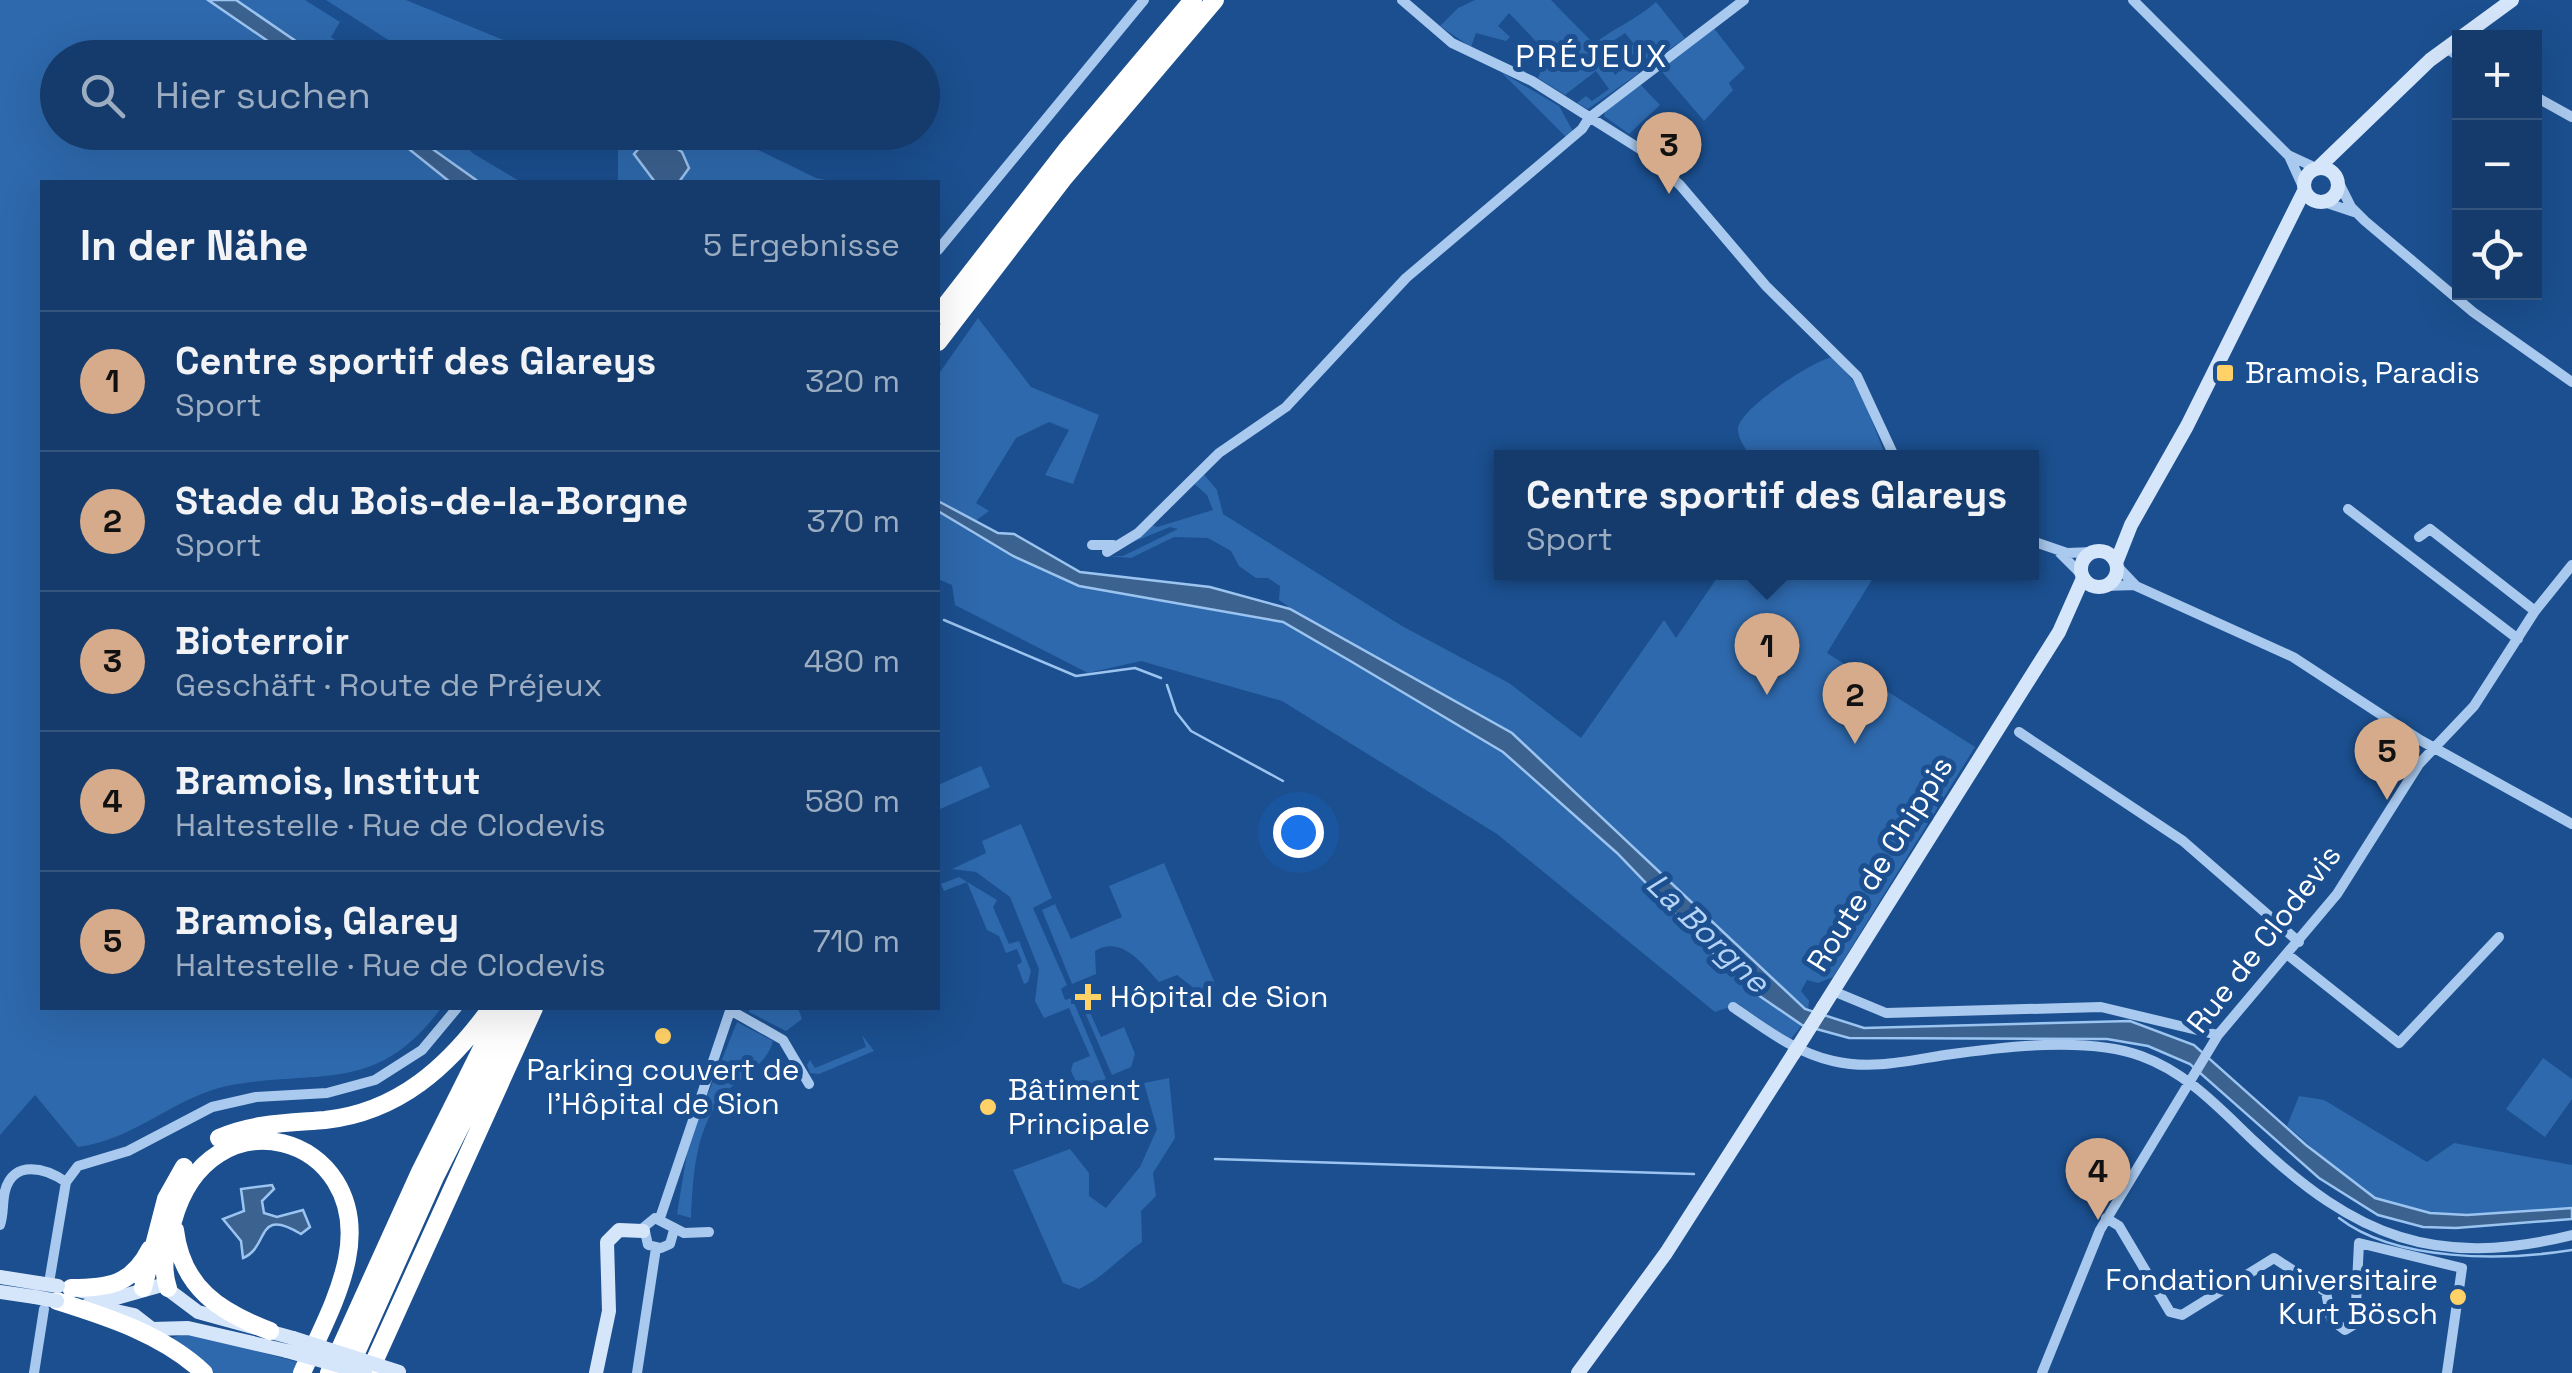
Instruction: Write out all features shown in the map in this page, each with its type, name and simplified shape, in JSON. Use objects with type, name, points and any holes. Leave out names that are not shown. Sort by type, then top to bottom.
[{"type":"highway","points":[[940,312],[1046,174],[1193,0]]},
{"type":"highway","points":[[940,339],[1063,179],[1214,0]]},
{"type":"highway","points":[[140,1290],[151,1270],[155,1240],[172,1185],[207,1146],[254,1126],[348,1116],[392,1100],[445,1064],[489,1010]]},
{"type":"highway","points":[[329,1373],[420,1172],[501,1010]]},
{"type":"highway","points":[[346,1373],[435,1177],[519,1010]]},
{"type":"highway","points":[[367,1373],[533,1010]]},
{"type":"highway","points":[[168,1288],[164,1262],[174,1220],[194,1173],[216,1153],[240,1142],[288,1144],[312,1156],[332,1176],[348,1213],[347,1261],[302,1373]]},
{"type":"highway","points":[[174,1220],[180,1257],[199,1290],[219,1308],[270,1331]]},
{"type":"highway","points":[[50,1292],[106,1288],[123,1282],[141,1266],[155,1240]]},
{"type":"highway","points":[[50,1292],[131,1328],[182,1355],[204,1373]]},
{"type":"street","points":[[940,248],[1144,0]]},
{"type":"street","points":[[1402,0],[1452,43],[1532,81],[1640,149],[1680,184],[1766,286],[1844,359],[1867,392],[1892,450]]},
{"type":"street","points":[[1092,546],[1110,549],[1138,533],[1219,452],[1286,407],[1406,278],[1536,169],[1589,118],[1744,0]]},
{"type":"street","points":[[2134,0],[2288,155],[2304,190],[2320,202],[2355,212]]},
{"type":"street","points":[[2304,190],[2306,176],[2446,48],[2512,0]]},
{"type":"street","points":[[2446,48],[2452,52]]},
{"type":"street","points":[[2542,100],[2572,117]]},
{"type":"street","points":[[2320,202],[2336,194],[2337,179],[2371,119]]},
{"type":"street","points":[[2288,155],[2337,179],[2355,212],[2472,312],[2572,382]]},
{"type":"street","name":"Route de Chippis","points":[[2060,632],[2115,578],[2116,564],[2143,501],[2304,190]]},
{"type":"street","name":"Route de Chippis","points":[[2290,223],[2320,202]]},
{"type":"street","name":"Route de Chippis","points":[[1578,1373],[1666,1253],[2060,632],[2082,576],[2082,561],[2115,537],[2143,501]]},
{"type":"street","points":[[2348,508],[2518,640]]},
{"type":"street","points":[[2420,537],[2430,529],[2535,610]]},
{"type":"street","points":[[2039,544],[2055,550],[2109,554],[2136,586],[2293,657],[2432,747],[2572,824]]},
{"type":"street","points":[[2055,550],[2082,576],[2103,587],[2136,586]]},
{"type":"street","name":"Rue de Clodevis","points":[[2042,1373],[2071,1291],[2106,1218],[2208,1050],[2336,894],[2432,747],[2474,706],[2535,610],[2572,565]]},
{"type":"street","points":[[2019,732],[2183,840],[2299,942]]},
{"type":"street","points":[[2288,955],[2399,1043],[2499,937]]},
{"type":"street","points":[[1833,991],[1886,1013],[2101,1007],[2218,1035]]},
{"type":"street","points":[[1733,1007],[1806,1053],[1849,1065],[1874,1066],[1984,1050],[2109,1047],[2143,1056],[2189,1081],[2268,1154],[2355,1220],[2414,1242],[2462,1251],[2572,1235]]},
{"type":"street","points":[[34,1373],[66,1182],[78,1166],[128,1151],[212,1106],[256,1097],[326,1093],[375,1080],[422,1050],[455,1010]]},
{"type":"street","points":[[660,1218],[731,1010]]},
{"type":"street","points":[[733,1010],[783,1040],[809,1084]]},
{"type":"street","points":[[0,1225],[4,1195],[18,1172],[33,1168],[50,1171],[66,1182]]},
{"type":"street","points":[[660,1218],[674,1230],[698,1236],[709,1232]]},
{"type":"street","points":[[643,1231],[651,1220],[660,1218]]},
{"type":"street","points":[[2106,1218],[2119,1226],[2170,1312],[2182,1315],[2274,1258],[2326,1292],[2331,1319],[2345,1330],[2355,1324],[2360,1243],[2462,1268],[2447,1373]]},
{"type":"street","points":[[596,1373],[609,1311],[607,1242],[618,1230],[643,1231]]},
{"type":"street","points":[[643,1231],[648,1244],[656,1248],[670,1244],[674,1230]]},
{"type":"street","points":[[637,1373],[656,1248]]},
{"type":"street","points":[[0,1278],[134,1316],[152,1329],[181,1328],[290,1344],[400,1373]]},
{"type":"street","points":[[0,1292],[111,1298],[154,1284],[168,1288],[185,1306],[270,1331],[290,1344],[367,1373]]},
{"type":"street","points":[[134,1316],[140,1290]]},
{"type":"shaded area","points":[[0,0],[208,0],[266,40],[40,40],[40,150],[410,150],[448,180],[40,180],[40,1010],[439,1010],[417,1036],[393,1055],[368,1067],[343,1074],[227,1086],[117,1136],[78,1147],[35,1095],[0,1135]]},
{"type":"shaded area","points":[[236,0],[305,0],[340,22],[331,37],[335,40],[294,40]]},
{"type":"shaded area","points":[[326,0],[406,0],[504,40],[388,40]]},
{"type":"shaded area","points":[[1475,0],[1551,0],[1594,44],[1656,2],[1685,38],[1645,67],[1627,49],[1634,44],[1625,33],[1613,41],[1620,53],[1607,62],[1615,75],[1628,63],[1639,73],[1588,109],[1577,103],[1586,96],[1592,101],[1609,89],[1596,71],[1565,95],[1538,78],[1548,54],[1509,13],[1498,26],[1510,37],[1506,41],[1476,33],[1471,47],[1440,26],[1458,8]]},
{"type":"shaded area","points":[[1713,27],[1745,68],[1729,83],[1733,90],[1704,121],[1658,67]]},
{"type":"shaded area","points":[[1501,72],[1559,106],[1574,133],[1568,139]]},
{"type":"shaded area","points":[[1639,83],[1660,105],[1629,134],[1604,116],[1606,108]]},
{"type":"shaded area","points":[[434,150],[469,150],[518,180],[476,180]]},
{"type":"shaded area","points":[[618,150],[758,150],[826,180],[618,180]]},
{"type":"shaded area","points":[[978,318],[1031,387],[1099,415],[1073,484],[1045,475],[1069,430],[1049,422],[1016,438],[976,503],[989,511],[974,522],[971,533],[1079,586],[1283,622],[1503,752],[1617,853],[1745,986],[1802,1025],[1790,1040],[1738,1004],[1715,1012],[1497,834],[1282,701],[1141,661],[1088,673],[955,605],[952,585],[940,580],[940,372]]},
{"type":"shaded area","points":[[1833,357],[1859,388],[1883,450],[1746,450],[1739,436],[1742,419],[1779,386]]},
{"type":"shaded area","points":[[1202,472],[1217,490],[1223,514],[1402,626],[1509,683],[1581,738],[1664,620],[1676,638],[1716,580],[1872,580],[1827,653],[1975,747],[1833,977],[1818,983],[1807,980],[1801,991],[1809,1001],[1808,1010],[1805,1009],[1512,733],[1319,628],[1279,600],[1280,586],[1268,578],[1256,578],[1239,566],[1231,551],[1208,538],[1174,537],[1131,558],[1107,556],[1123,556],[1178,529],[1170,527],[1116,549],[1150,524],[1157,527],[1213,510],[1207,495],[1191,481]]},
{"type":"shaded area","points":[[981,766],[990,787],[940,809],[940,784]]},
{"type":"shaded area","points":[[1021,824],[1052,898],[1033,908],[1067,985],[1061,989],[1065,1000],[1072,998],[1106,1079],[1080,1090],[1071,1071],[1073,1063],[1090,1056],[1069,1008],[1044,1018],[1035,1001],[1039,969],[1010,897],[976,872],[952,869],[986,853],[982,841]]},
{"type":"shaded area","points":[[1164,863],[1216,986],[1199,992],[1177,975],[1159,982],[1131,954],[1114,947],[1095,951],[1096,974],[1072,984],[1042,910],[1055,904],[1071,939],[1122,917],[1109,886]]},
{"type":"shaded area","points":[[959,877],[997,900],[993,907],[1009,944],[1019,941],[1031,971],[1028,982],[1024,984],[1017,965],[1022,962],[1017,949],[1006,953],[999,936],[987,930],[967,882],[944,891],[941,884]]},
{"type":"shaded area","points":[[1084,999],[1101,1037],[1124,1027],[1135,1054],[1131,1067],[1112,1075],[1080,1001]]},
{"type":"shaded area","points":[[799,1010],[802,1019],[786,1031],[749,1012]]},
{"type":"shaded area","points":[[737,1022],[773,1041],[758,1065],[712,1111],[701,1140],[691,1218],[677,1214],[689,1141]]},
{"type":"shaded area","points":[[862,1035],[874,1051],[819,1074],[810,1073],[810,1060],[815,1068],[866,1047]]},
{"type":"shaded area","points":[[2543,1058],[2572,1079],[2572,1099],[2545,1137],[2506,1109]]},
{"type":"shaded area","points":[[1169,1078],[1175,1138],[1153,1173],[1156,1196],[1141,1211],[1142,1242],[1079,1289],[1063,1283],[1013,1170],[1070,1149],[1089,1173],[1089,1196],[1106,1208],[1140,1167],[1157,1129],[1144,1083]]},
{"type":"shaded area","points":[[2299,1096],[2324,1100],[2427,1162],[2454,1143],[2572,1165],[2572,1208],[2449,1215],[2378,1199],[2343,1175],[2287,1126]]},
{"type":"shaded area","points":[[188,1332],[297,1362],[293,1373],[211,1373],[172,1338]]},
{"type":"water","points":[[208,0],[236,0],[294,40],[266,40]]},
{"type":"water","points":[[410,150],[434,150],[476,180],[448,180]]},
{"type":"water","points":[[638,150],[679,150],[689,168],[680,180],[654,180],[634,154]]},
{"type":"water","name":"La Borgne","points":[[940,502],[998,533],[1014,534],[1080,572],[1210,587],[1290,609],[1512,733],[1805,1009],[1864,1028],[2130,1021],[2194,1045],[2306,1145],[2375,1198],[2430,1213],[2467,1215],[2572,1208],[2572,1219],[2456,1228],[2423,1227],[2378,1215],[2319,1178],[2190,1064],[2148,1046],[2107,1039],[1849,1038],[1802,1025],[1745,986],[1617,853],[1503,752],[1283,622],[1079,586],[1013,556],[940,512]]},
{"type":"water","points":[[272,1185],[274,1189],[262,1201],[264,1213],[277,1217],[303,1210],[310,1227],[301,1234],[276,1224],[270,1226],[243,1258],[241,1241],[223,1219],[244,1211],[241,1189]]},
{"type":"waterway","points":[[944,620],[1076,676],[1135,668],[1161,678]]},
{"type":"waterway","points":[[1167,685],[1176,712],[1191,731],[1283,781]]},
{"type":"waterway","points":[[1215,1159],[1694,1174]]},
{"type":"waterway","points":[[2339,1218],[2390,1243],[2451,1255],[2514,1256],[2572,1250]]},
{"type":"place","name":"Bioterroir","points":[[1669,194]]},
{"type":"place","name":"Bramois, Paradis","points":[[2225,373]]},
{"type":"place","name":"Centre sportif des Glareys","points":[[1767,695]]},
{"type":"place","name":"Stade du Bois-de-la-Borgne","points":[[1855,744]]},
{"type":"place","name":"Bramois, Glarey","points":[[2387,800]]},
{"type":"place","name":"Hôpital de Sion","points":[[1088,997]]},
{"type":"place","name":"Parking couvert de l’Hôpital de Sion","points":[[663,1036]]},
{"type":"place","name":"Bâtiment Principale","points":[[988,1107]]},
{"type":"place","name":"Bramois, Institut","points":[[2098,1220]]},
{"type":"place","name":"Fondation universitaire Kurt Bösch","points":[[2458,1297]]},
{"type":"district","name":"PRÉJEUX","points":[[1592,56]]}]
